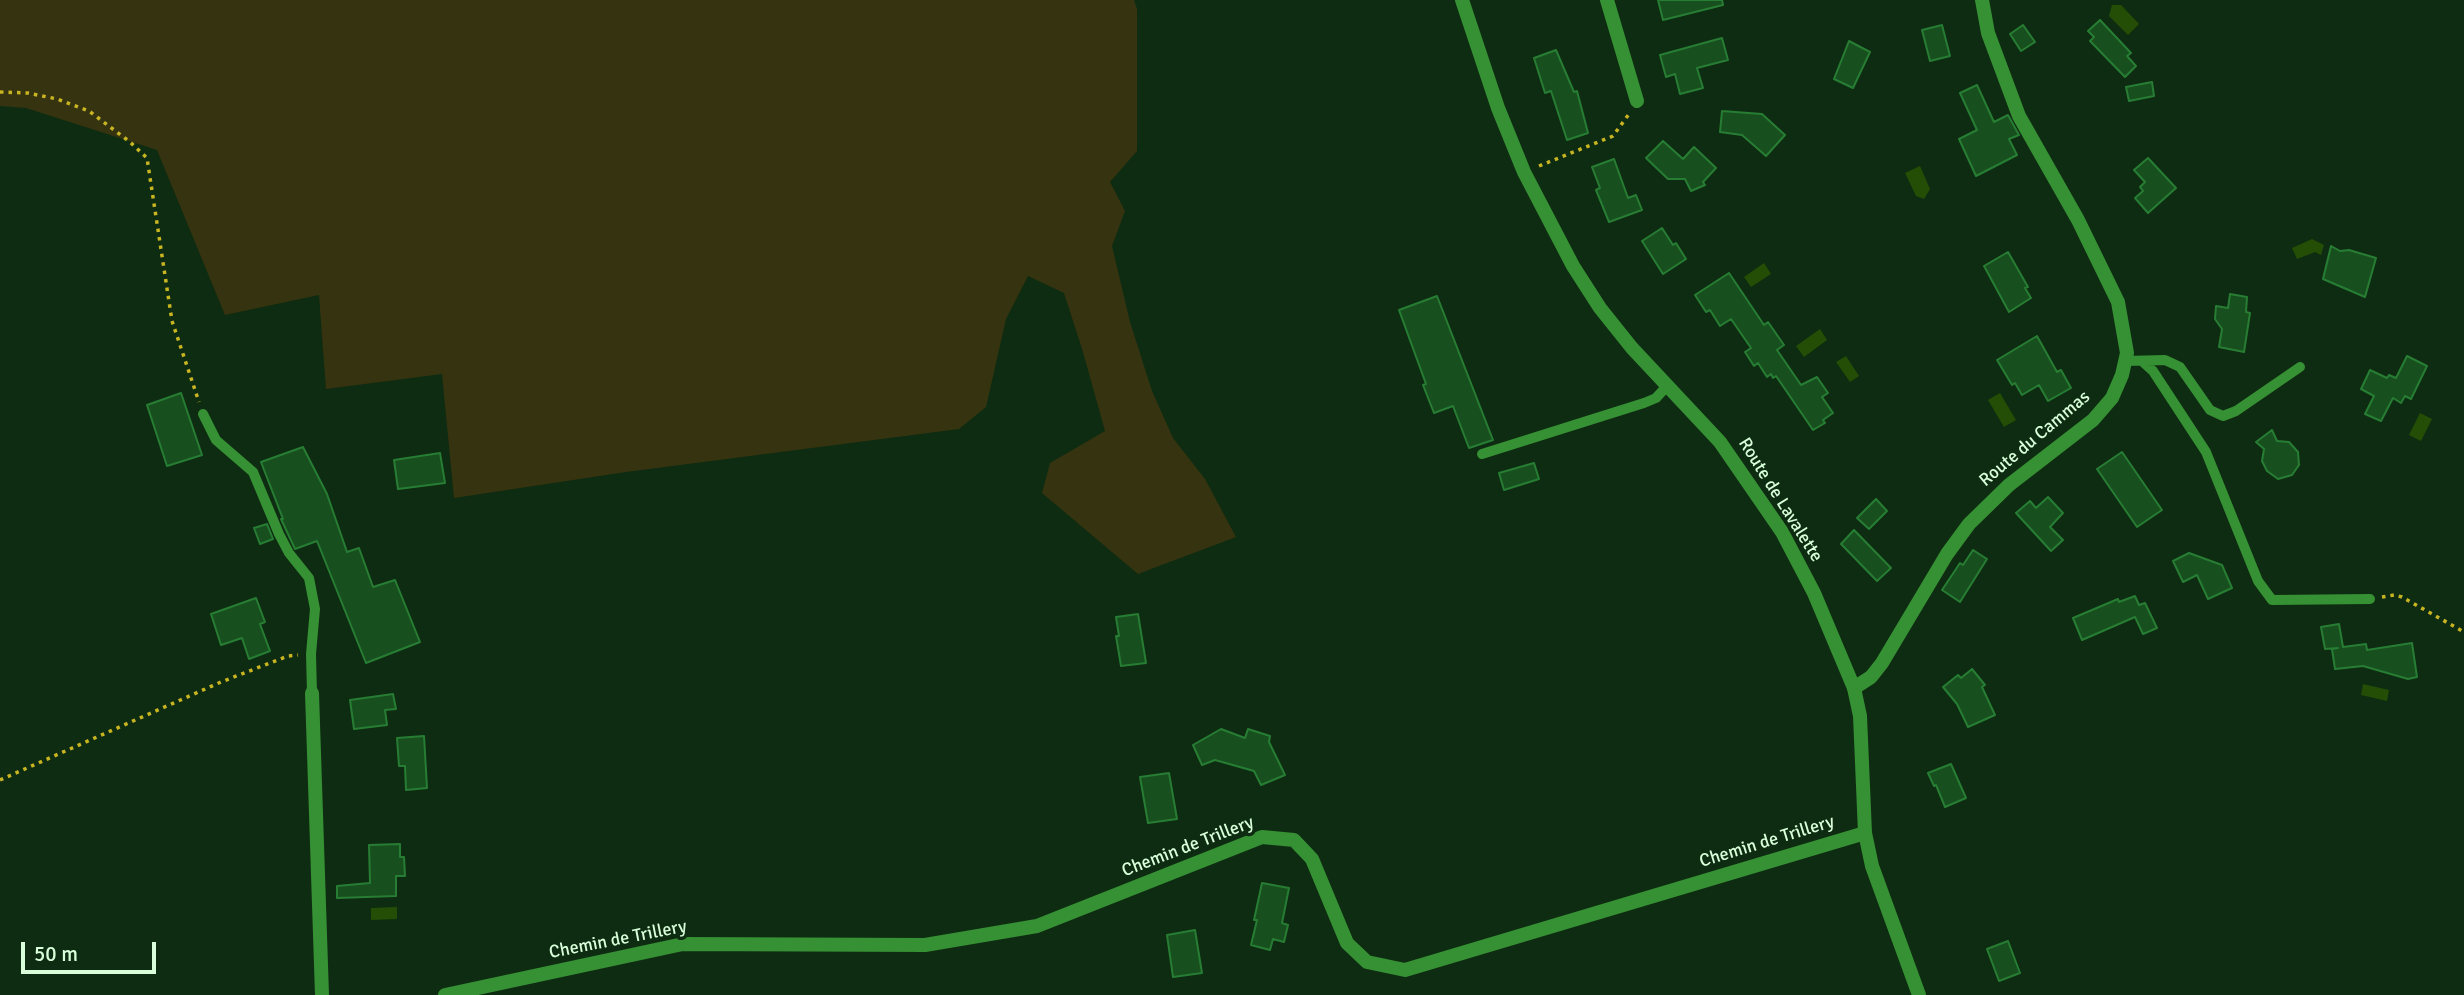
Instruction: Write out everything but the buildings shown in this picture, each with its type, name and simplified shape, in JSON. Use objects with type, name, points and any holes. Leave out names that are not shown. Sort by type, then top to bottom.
[{"type":"street","name":"Route de Lavalette","points":[[1462,0],[1497,108],[1524,172],[1573,266],[1600,308],[1632,348],[1720,442],[1782,532],[1814,593],[1854,688],[1860,716],[1865,833],[1872,866],[1919,995]]},
{"type":"street","points":[[1607,0],[1637,101]]},
{"type":"street","name":"Route du Cammas","points":[[1854,688],[1871,677],[1882,663],[1947,554],[1969,524],[2008,485],[2093,420],[2112,398],[2127,353],[2118,302],[2078,220],[2019,116],[1988,33],[1982,0]]},
{"type":"street","points":[[312,693],[322,995]]},
{"type":"street","name":"Chemin de Trillery","points":[[444,995],[683,944],[925,945],[1037,926],[1262,837],[1294,840],[1312,859],[1348,943],[1367,962],[1405,970],[1865,833]]},
{"type":"lane","points":[[2142,360],[2206,452],[2258,581],[2272,600],[2370,599]]},
{"type":"lane","points":[[2125,361],[2165,360],[2180,367],[2210,410],[2222,416],[2236,411],[2300,367]]},
{"type":"lane","points":[[1482,454],[1644,403],[1656,398],[1668,385]]},
{"type":"lane","points":[[203,414],[216,440],[253,472],[284,543],[309,578],[314,609],[312,693]]},
{"type":"path","points":[[0,92],[38,95],[89,111],[130,142],[147,159],[172,321],[203,414]]},
{"type":"path","points":[[1524,172],[1613,136],[1637,101]]},
{"type":"path","points":[[2370,599],[2394,595],[2402,597],[2464,632]]},
{"type":"path","points":[[0,780],[221,682],[288,656],[311,654]]},
{"type":"shaded area","points":[[0,0],[1134,0],[1137,9],[1137,151],[1110,182],[1125,211],[1112,246],[1130,322],[1152,391],[1173,438],[1205,479],[1236,537],[1138,574],[1042,493],[1050,463],[1105,431],[1064,293],[1028,276],[1006,319],[986,407],[959,429],[626,472],[454,498],[442,374],[326,389],[319,295],[225,315],[157,150],[26,108],[0,106]]},
{"type":"shaded area","points":[[2112,5],[2121,5],[2139,24],[2128,35],[2109,16]]},
{"type":"shaded area","points":[[1920,166],[1930,189],[1924,199],[1916,196],[1905,173]]},
{"type":"shaded area","points":[[2312,239],[2324,245],[2321,255],[2315,252],[2297,259],[2292,248]]},
{"type":"shaded area","points":[[1764,263],[1771,274],[1751,287],[1744,277]]},
{"type":"shaded area","points":[[1820,329],[1827,340],[1804,357],[1796,346]]},
{"type":"shaded area","points":[[1846,356],[1859,376],[1850,382],[1836,362]]},
{"type":"shaded area","points":[[2000,393],[2016,420],[2004,427],[1988,400]]},
{"type":"shaded area","points":[[2420,413],[2432,419],[2421,441],[2409,435]]},
{"type":"shaded area","points":[[2363,684],[2389,690],[2387,701],[2361,695]]},
{"type":"shaded area","points":[[397,907],[397,919],[371,920],[371,908]]}]
